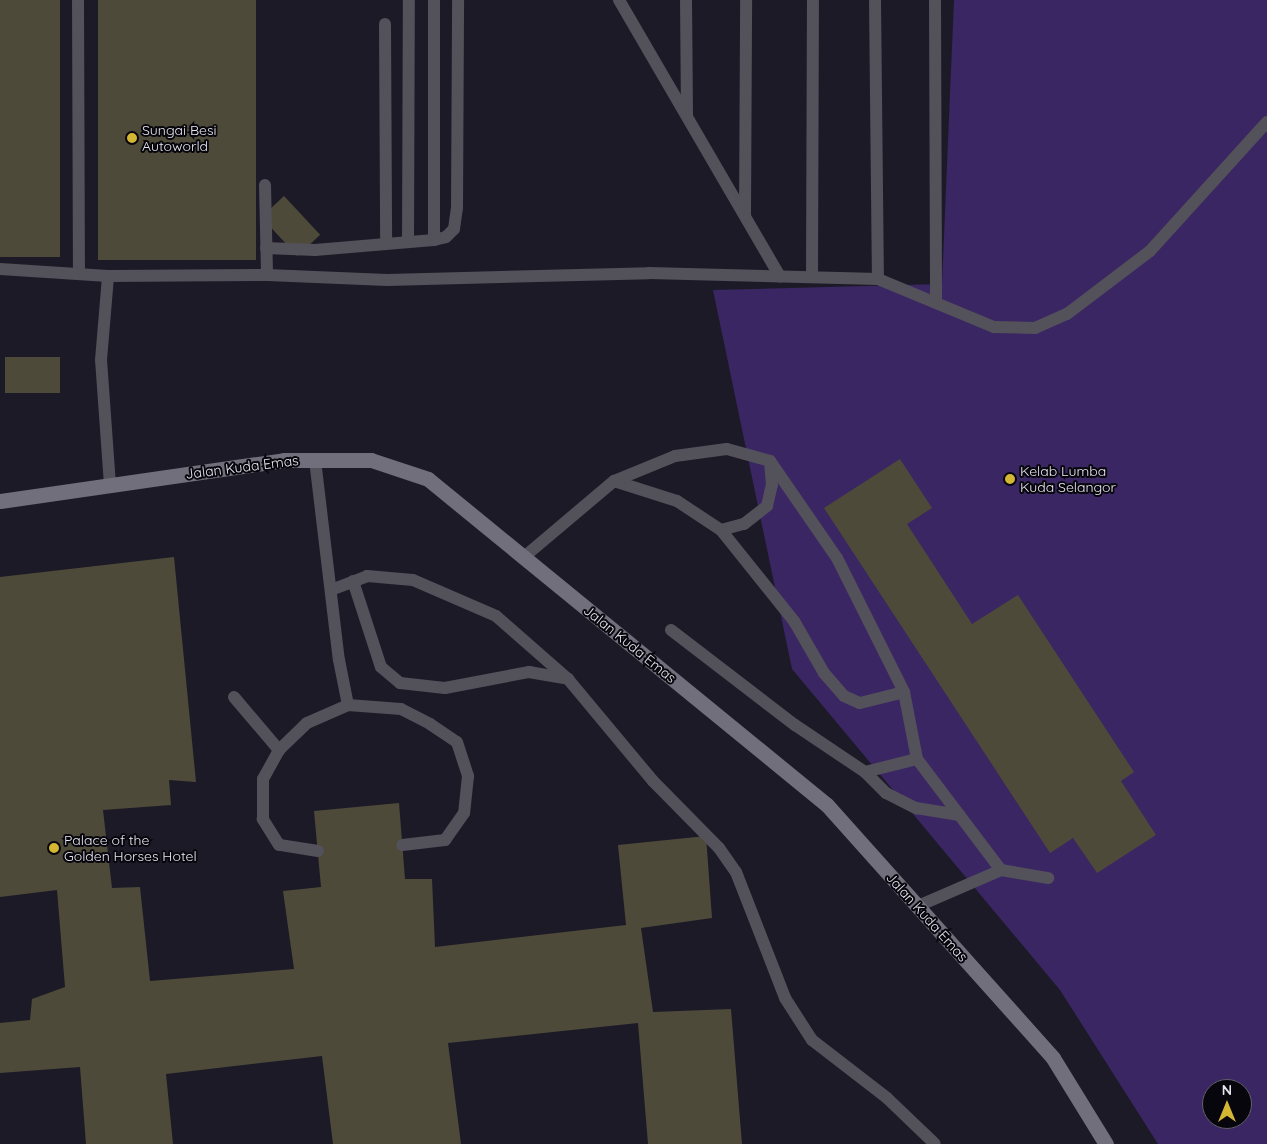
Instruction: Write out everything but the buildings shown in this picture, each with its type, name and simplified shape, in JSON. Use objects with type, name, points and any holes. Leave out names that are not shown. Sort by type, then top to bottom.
[{"type":"street","name":"Jalan Kuda Emas","points":[[0,501],[284,460],[371,460],[428,480],[827,805],[1053,1058],[1106,1144]]},
{"type":"lane","points":[[78,0],[79,274]]},
{"type":"lane","points":[[408,242],[409,0]]},
{"type":"lane","points":[[434,0],[434,240]]},
{"type":"lane","points":[[266,248],[315,250],[434,240],[446,237],[454,229],[457,208],[458,0]]},
{"type":"lane","points":[[686,0],[687,118]]},
{"type":"lane","points":[[745,217],[746,0]]},
{"type":"lane","points":[[812,277],[814,0]]},
{"type":"lane","points":[[875,0],[878,279]]},
{"type":"lane","points":[[935,0],[936,301]]},
{"type":"lane","points":[[620,1],[780,278]]},
{"type":"lane","points":[[385,24],[386,243]]},
{"type":"lane","points":[[0,269],[108,276],[268,275],[387,280],[649,273],[780,278],[878,279],[936,301],[994,327],[1035,328],[1067,314],[1150,250],[1267,122]]},
{"type":"lane","points":[[265,185],[268,275]]},
{"type":"lane","points":[[108,276],[101,360],[110,485]]},
{"type":"lane","points":[[524,557],[614,482],[675,456],[727,449],[770,461],[837,558],[904,692],[917,758],[1001,870]]},
{"type":"lane","points":[[315,460],[339,660],[348,706]]},
{"type":"lane","points":[[721,530],[744,524],[767,506],[772,485],[770,461]]},
{"type":"lane","points":[[614,482],[677,501],[721,530],[794,621],[824,673],[844,696],[860,703],[904,692]]},
{"type":"lane","points":[[332,590],[367,576],[414,580],[496,616],[568,678],[653,781],[719,848],[736,872],[786,998],[812,1040],[887,1098],[935,1144]]},
{"type":"lane","points":[[353,582],[381,667],[400,683],[445,688],[529,672],[568,678]]},
{"type":"lane","points":[[671,630],[795,725],[865,772],[886,793],[916,808],[959,815]]},
{"type":"lane","points":[[234,697],[278,750]]},
{"type":"lane","points":[[318,851],[279,845],[263,819],[263,779],[278,750],[307,723],[348,706],[401,709],[456,742],[468,776],[464,813],[446,840],[402,845]]},
{"type":"lane","points":[[865,772],[917,758]]},
{"type":"lane","points":[[918,906],[1001,870],[1048,878]]},
{"type":"shaded area","name":"Kelab Lumba Kuda Selangor","points":[[954,0],[1267,0],[1267,1144],[1158,1144],[1060,990],[792,669],[713,290],[942,284]]},
{"type":"place","name":"Sungai Besi Autoworld","points":[[132,138]]},
{"type":"place","name":"Kelab Lumba Kuda Selangor","points":[[1010,479]]},
{"type":"place","name":"Palace of the Golden Horses Hotel","points":[[54,848]]}]
